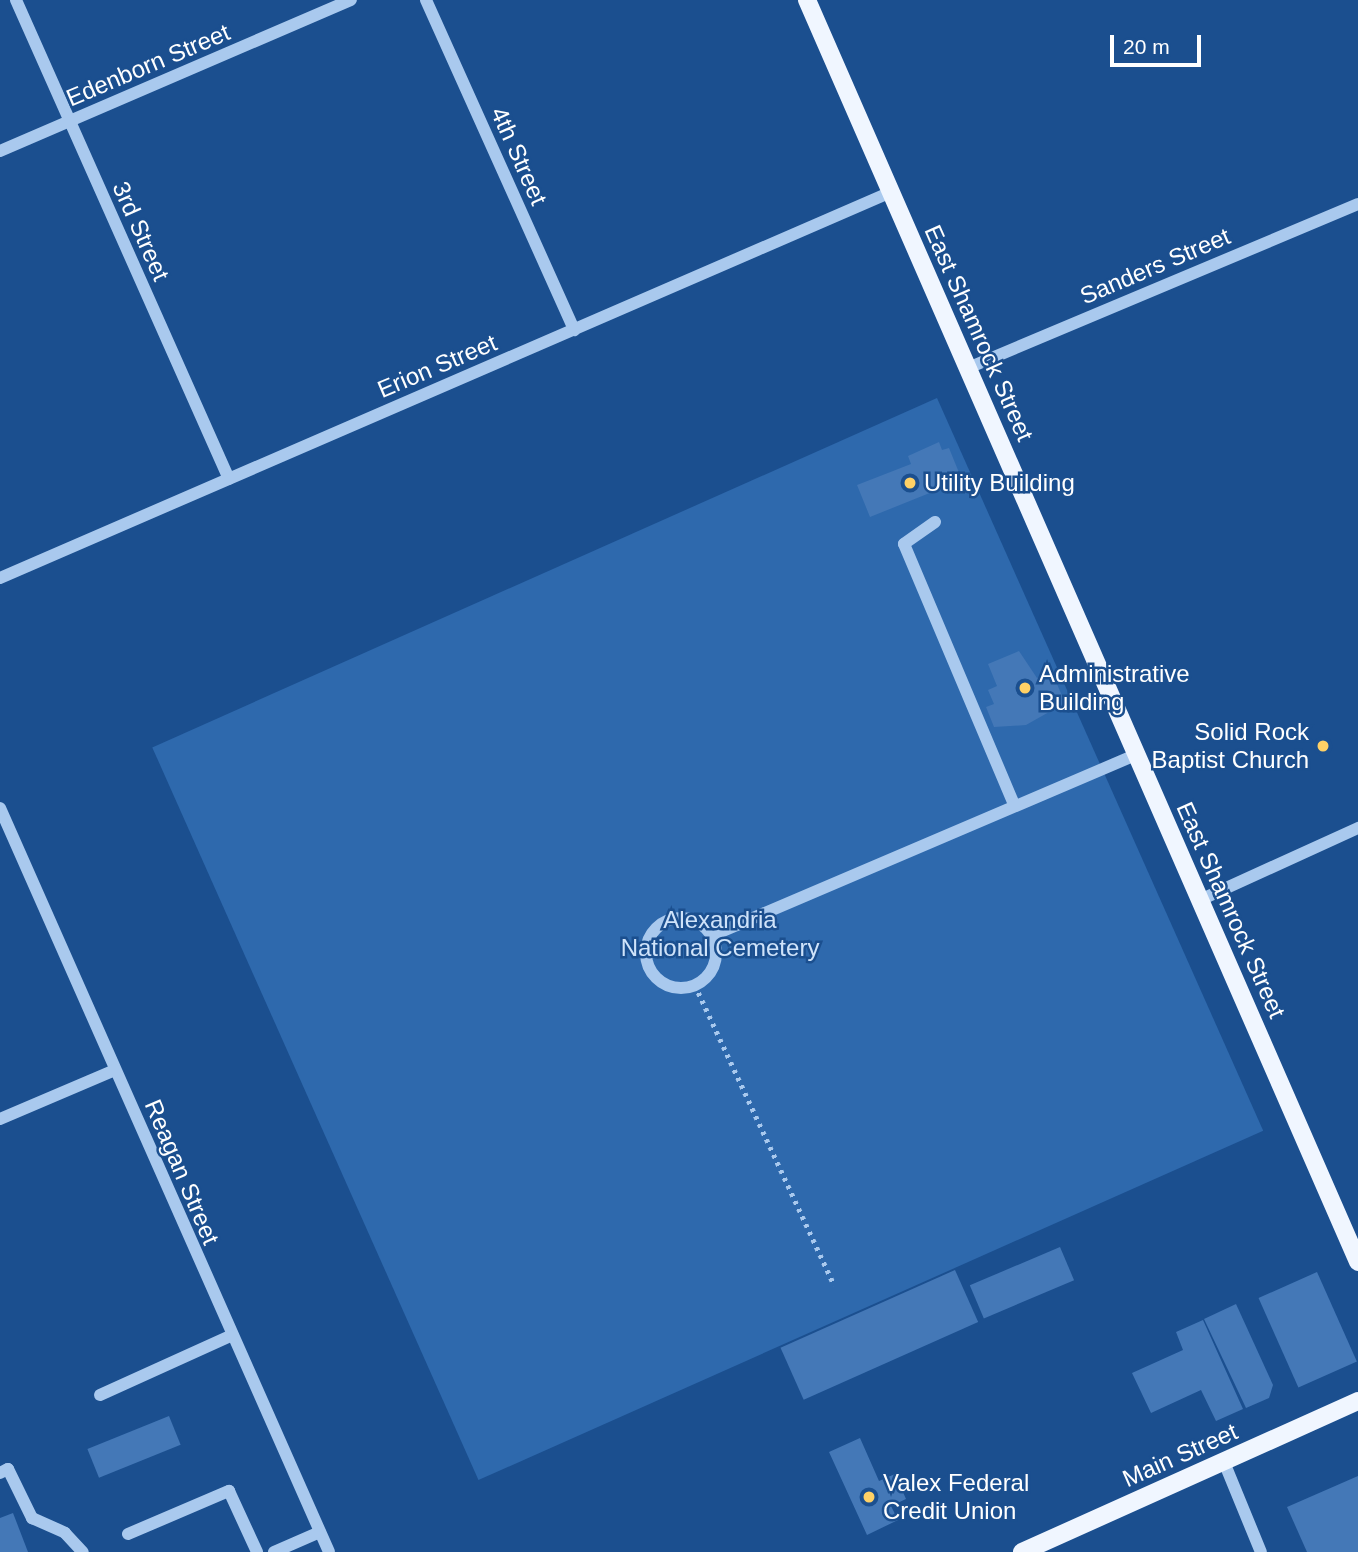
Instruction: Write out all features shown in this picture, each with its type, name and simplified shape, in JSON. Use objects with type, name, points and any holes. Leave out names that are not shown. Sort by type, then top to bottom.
[{"type":"main road","name":"East Shamrock Street","points":[[807,0],[1358,1262]]},
{"type":"main road","name":"Main Street","points":[[1028,1551],[1358,1401]]},
{"type":"street","name":"3rd Street","points":[[16,0],[229,478]]},
{"type":"street","name":"Edenborn Street","points":[[0,151],[351,0]]},
{"type":"street","name":"4th Street","points":[[426,0],[574,330]]},
{"type":"street","name":"Erion Street","points":[[0,578],[891,192]]},
{"type":"street","name":"Sanders Street","points":[[968,368],[1358,204]]},
{"type":"street","points":[[935,522],[904,544],[1014,805]]},
{"type":"street","points":[[711,936],[1137,754]]},
{"type":"street","name":"Reagan Street","points":[[0,808],[230,1336],[329,1552]]},
{"type":"street","points":[[1200,900],[1358,828]]},
{"type":"street","points":[[684,918],[711,936],[715,959],[695,985],[661,981],[647,963],[648,940],[662,923],[684,918]]},
{"type":"street","points":[[0,1119],[115,1070]]},
{"type":"street","points":[[100,1395],[230,1336]]},
{"type":"street","points":[[1224,1462],[1261,1552]]},
{"type":"street","points":[[0,1473],[8,1469],[32,1518],[65,1533],[83,1552]]},
{"type":"street","points":[[128,1534],[229,1490],[257,1552]]},
{"type":"street","points":[[274,1552],[320,1532]]},
{"type":"path","points":[[695,985],[834,1285]]},
{"type":"green space","name":"Alexandria National Cemetery","points":[[937,398],[1263,1131],[478,1480],[152,747]]},
{"type":"building","name":"Utility Building","points":[[939,442],[942,450],[949,448],[962,480],[870,517],[857,485],[911,464],[908,456]]},
{"type":"building","name":"Administrative Building","points":[[1019,651],[1037,678],[1052,672],[1065,703],[1026,725],[994,727],[986,707],[994,704],[988,690],[997,686],[988,664]]},
{"type":"building","points":[[1060,1247],[1074,1280],[984,1318],[970,1285]]},
{"type":"building","points":[[955,1270],[978,1322],[804,1400],[781,1348]]},
{"type":"building","points":[[1317,1272],[1357,1362],[1298,1388],[1259,1298]]},
{"type":"building","points":[[1236,1304],[1273,1385],[1269,1398],[1246,1408],[1204,1319]]},
{"type":"building","points":[[1203,1320],[1243,1409],[1216,1421],[1201,1390],[1151,1413],[1132,1373],[1183,1350],[1176,1332]]},
{"type":"building","points":[[169,1416],[181,1445],[99,1478],[87,1449]]},
{"type":"building","points":[[860,1438],[879,1481],[895,1474],[906,1499],[891,1506],[898,1520],[867,1535],[829,1452]]},
{"type":"building","points":[[1358,1476],[1358,1552],[1307,1552],[1287,1507]]},
{"type":"building","points":[[13,1513],[28,1552],[0,1552],[0,1518]]},
{"type":"place","name":"Utility Building","points":[[910,483]]},
{"type":"place","name":"Administrative Building","points":[[1025,688]]},
{"type":"place","name":"Solid Rock Baptist Church","points":[[1323,746]]},
{"type":"place","name":"Valex Federal Credit Union","points":[[869,1497]]}]
